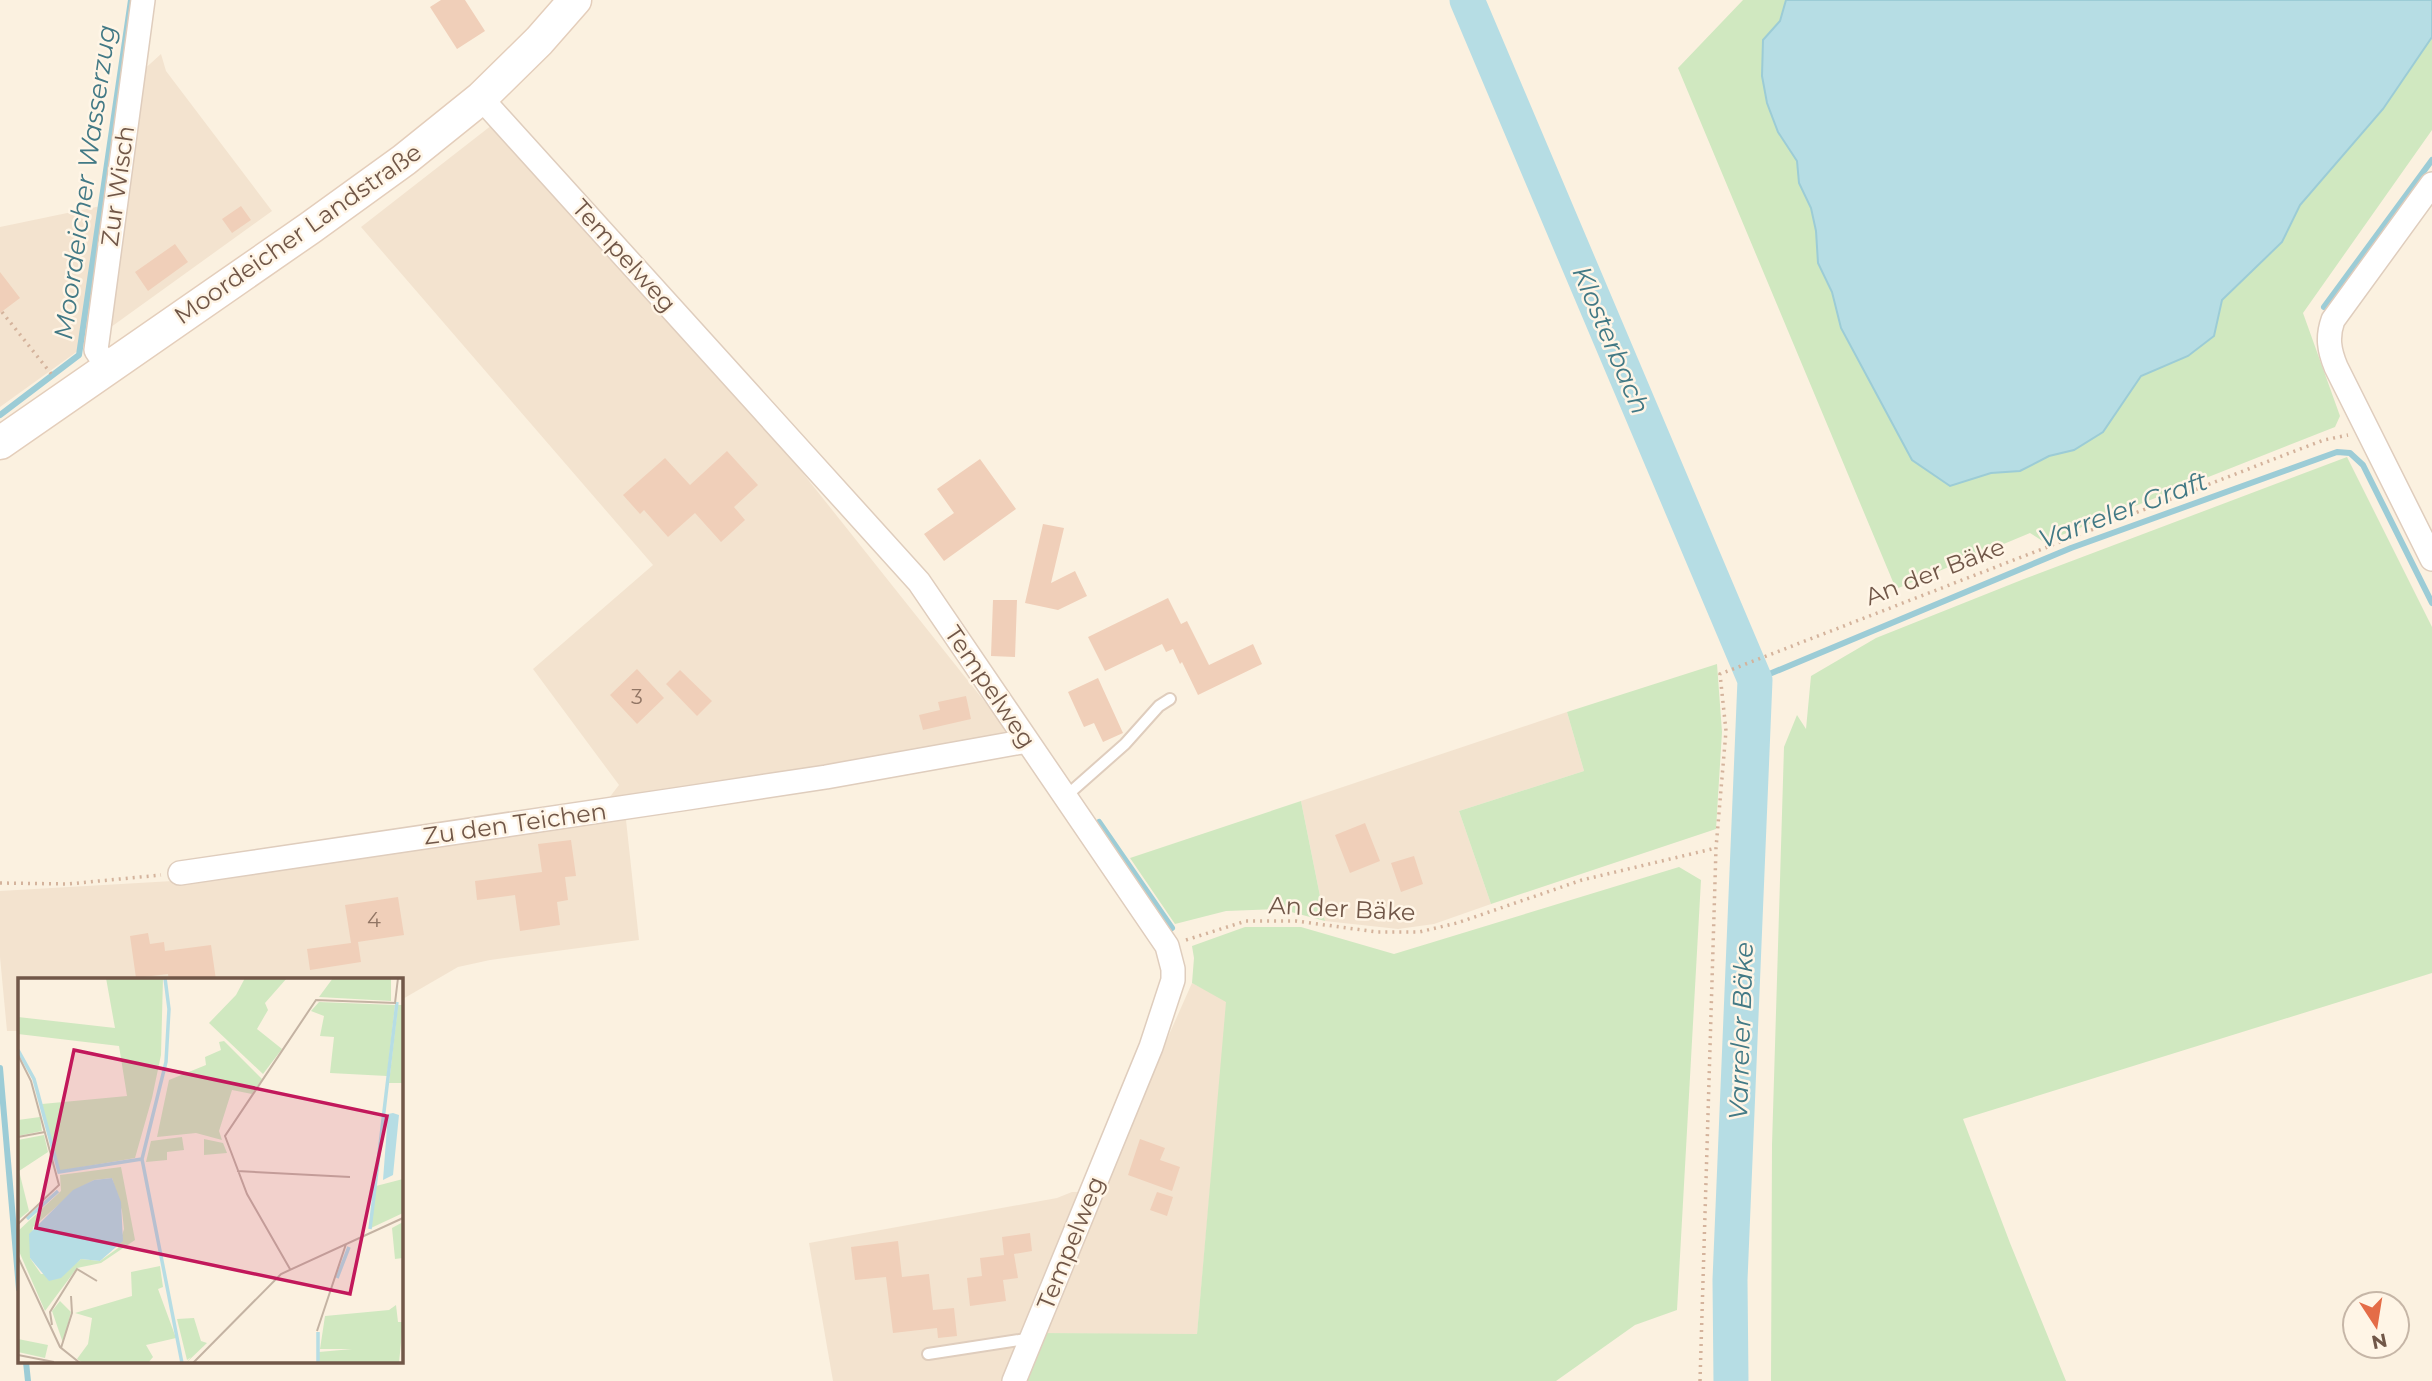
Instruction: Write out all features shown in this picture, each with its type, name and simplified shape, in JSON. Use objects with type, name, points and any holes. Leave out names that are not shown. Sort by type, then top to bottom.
[{"type":"main road","name":"Moordeicher Landstraße","points":[[0,443],[404,160],[481,99],[539,41],[575,0]]},
{"type":"street","name":"Zur Wisch","points":[[108,368],[96,350],[143,0]]},
{"type":"street","name":"Tempelweg","points":[[481,99],[919,582],[1167,946],[1174,969],[1173,980],[1151,1047],[1014,1381]]},
{"type":"street","points":[[2432,184],[2333,320],[2329,333],[2331,355],[2432,559]]},
{"type":"street","name":"Zu den Teichen","points":[[180,873],[826,777],[1027,741]]},
{"type":"lane","points":[[1065,797],[1125,744],[1159,706],[1170,699]]},
{"type":"lane","points":[[929,1354],[1032,1338]]},
{"type":"path","points":[[2,312],[49,371]]},
{"type":"path","name":"An der Bäke","points":[[1700,1381],[1716,848],[1726,731],[1720,674],[2311,445],[2367,431]]},
{"type":"path","name":"An der Bäke","points":[[1167,946],[1246,922],[1296,920],[1397,934],[1439,929],[1582,880],[1716,848]]},
{"type":"path","points":[[0,883],[68,884],[180,873]]},
{"type":"shaded area","points":[[161,54],[166,71],[272,211],[0,407],[0,227],[120,202],[140,73]]},
{"type":"shaded area","points":[[492,125],[798,467],[1012,736],[631,799],[626,820],[639,940],[490,960],[458,967],[402,999],[402,978],[18,978],[18,1031],[7,1031],[0,957],[0,891],[173,881],[589,824],[619,785],[533,669],[653,565],[361,227]]},
{"type":"shaded area","points":[[1567,712],[1584,771],[1459,811],[1491,904],[1434,924],[1398,929],[1325,921],[1301,801]]},
{"type":"shaded area","points":[[1192,983],[1227,1001],[1197,1335],[1025,1333],[1003,1381],[833,1381],[809,1243],[1057,1198],[1072,1192],[1099,1192]]},
{"type":"green space","points":[[1743,0],[1786,0],[1780,21],[1763,40],[1762,76],[1767,103],[1778,132],[1797,161],[1799,183],[1811,208],[1816,231],[1818,263],[1832,292],[1841,328],[1950,486],[1991,473],[2020,471],[2049,456],[2074,450],[2103,432],[2141,376],[2188,356],[2214,336],[2222,300],[2282,242],[2300,205],[2383,109],[2432,37],[2432,130],[2303,313],[2340,416],[2335,427],[2044,542],[2030,533],[1896,589],[1678,68]]},
{"type":"green space","points":[[2347,457],[2432,627],[2432,973],[1963,1119],[2066,1381],[1771,1381],[1772,1145],[1784,747],[1797,715],[1806,729],[1811,676],[1876,638]]},
{"type":"green space","points":[[1717,664],[1722,732],[1716,829],[1491,904],[1459,811],[1584,771],[1567,712]]},
{"type":"green space","points":[[1301,801],[1325,921],[1280,909],[1226,911],[1175,924],[1130,858]]},
{"type":"green space","points":[[1679,867],[1701,880],[1677,1310],[1635,1325],[1556,1381],[1021,1381],[1040,1333],[1197,1334],[1226,1002],[1192,983],[1192,946],[1245,927],[1301,927],[1394,954]]},
{"type":"water","points":[[1786,0],[2432,0],[2432,37],[2383,109],[2300,205],[2282,242],[2222,300],[2214,336],[2188,356],[2141,376],[2103,432],[2074,450],[2049,456],[2020,471],[1991,473],[1950,486],[1912,460],[1841,328],[1832,292],[1818,263],[1816,231],[1811,208],[1799,183],[1797,161],[1778,132],[1767,103],[1762,76],[1763,40],[1780,21]]},
{"type":"building","points":[[441,0],[465,0],[485,31],[457,49],[430,7]]},
{"type":"building","points":[[241,206],[251,220],[232,233],[222,219]]},
{"type":"building","points":[[175,244],[188,262],[148,291],[135,272]]},
{"type":"building","points":[[0,272],[20,298],[0,313]]},
{"type":"building","points":[[727,451],[758,485],[734,507],[745,520],[721,542],[695,513],[668,537],[644,510],[640,514],[623,495],[665,458],[690,485]]},
{"type":"building","points":[[980,459],[1016,509],[944,561],[924,534],[954,513],[937,489]]},
{"type":"building","points":[[1043,524],[1064,528],[1051,583],[1075,571],[1087,596],[1058,610],[1025,603]]},
{"type":"building","points":[[1168,598],[1181,624],[1187,621],[1209,665],[1253,644],[1262,664],[1198,695],[1173,649],[1166,652],[1162,644],[1105,671],[1088,637]]},
{"type":"building","points":[[993,600],[1017,600],[1015,657],[991,656]]},
{"type":"building","points":[[637,669],[664,698],[637,724],[610,695]]},
{"type":"building","points":[[680,670],[712,701],[697,716],[666,684]]},
{"type":"building","points":[[1098,678],[1123,733],[1103,742],[1094,723],[1084,727],[1068,692]]},
{"type":"building","points":[[966,696],[971,719],[923,730],[919,715],[940,710],[938,702]]},
{"type":"building","points":[[1365,823],[1380,861],[1350,873],[1335,835]]},
{"type":"building","points":[[571,840],[576,876],[565,877],[568,900],[557,902],[560,925],[520,931],[515,895],[477,900],[475,881],[542,872],[538,844]]},
{"type":"building","points":[[1414,856],[1423,884],[1401,892],[1391,863]]},
{"type":"building","points":[[398,897],[404,935],[351,943],[345,905]]},
{"type":"building","points":[[148,933],[150,944],[164,942],[165,951],[211,945],[216,978],[169,978],[168,974],[136,978],[130,936]]},
{"type":"building","points":[[358,942],[361,962],[310,970],[307,949]]},
{"type":"building","points":[[1140,1139],[1165,1148],[1160,1160],[1180,1167],[1172,1191],[1128,1175]]},
{"type":"building","points":[[1157,1192],[1173,1197],[1167,1216],[1150,1210]]},
{"type":"building","points":[[1030,1233],[1032,1251],[1014,1254],[1018,1278],[1003,1280],[1006,1301],[970,1306],[967,1278],[982,1276],[980,1258],[1004,1255],[1002,1237]]},
{"type":"building","points":[[898,1241],[902,1277],[929,1274],[933,1310],[954,1308],[957,1336],[938,1338],[937,1328],[893,1333],[886,1277],[855,1280],[851,1247]]},
{"type":"waterway","name":"Moordeicher Wasserzug","points":[[0,415],[79,355],[131,0]]},
{"type":"waterway","name":"Klosterbach","points":[[1467,0],[1755,680],[1730,1280],[1731,1381]]},
{"type":"waterway","points":[[2324,307],[2432,160]]},
{"type":"waterway","name":"Varreler Graft","points":[[1755,680],[2071,548],[2337,452],[2350,453],[2363,465],[2432,603]]},
{"type":"waterway","points":[[1099,822],[1172,928]]},
{"type":"waterway","name":"Moordeicher Wasserzug","points":[[0,1068],[18,1277]]},
{"type":"waterway","name":"Moordeicher Wasserzug","points":[[26,1364],[28,1381]]},
{"type":"water label","name":"Varreler Bäke","points":[[1741,1031]]}]
